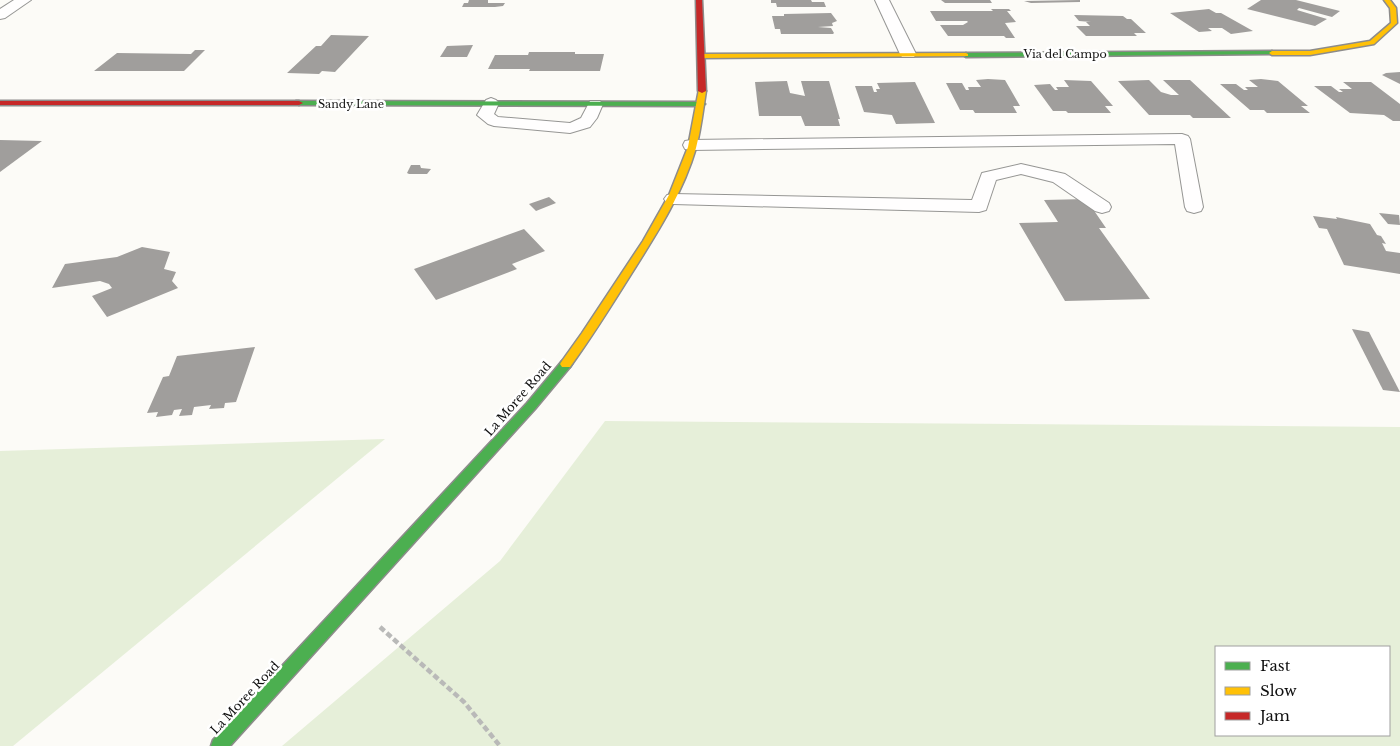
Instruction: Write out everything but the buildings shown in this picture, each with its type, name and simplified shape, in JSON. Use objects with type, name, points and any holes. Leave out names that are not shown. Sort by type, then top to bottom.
[{"type":"street","points":[[0,15],[24,0]]},
{"type":"street","name":"La Moree Road","points":[[219,746],[531,406],[574,354],[664,216],[673,199],[692,145],[702,104],[699,0]]},
{"type":"street","points":[[882,0],[908,54]]},
{"type":"street","name":"Via del Campo","points":[[701,56],[1310,53],[1372,43],[1394,23],[1397,14],[1387,0]]},
{"type":"street","name":"Sandy Lane","points":[[0,103],[702,104]]},
{"type":"lane","points":[[491,103],[485,115],[494,121],[570,128],[586,123],[595,104]]},
{"type":"lane","points":[[692,145],[1182,139],[1194,207]]},
{"type":"lane","points":[[673,199],[979,206],[988,177],[1021,169],[1059,178],[1102,207]]},
{"type":"path","points":[[352,602],[464,702],[500,746]]},
{"type":"green space","points":[[605,421],[1400,427],[1400,746],[282,746],[500,561]]},
{"type":"green space","points":[[385,439],[13,746],[0,746],[0,451]]},
{"type":"traffic: fast","points":[[966,55],[1272,53]]},
{"type":"traffic: fast","points":[[299,103],[701,104]]},
{"type":"traffic: fast","points":[[219,746],[531,406],[566,364]]},
{"type":"traffic: slow","points":[[1272,53],[1310,53],[1372,43],[1394,23],[1393,8],[1387,0]]},
{"type":"traffic: slow","points":[[701,56],[966,55]]},
{"type":"traffic: slow","points":[[566,364],[648,241],[673,195],[684,172],[692,147],[702,91]]},
{"type":"traffic: jam","points":[[699,0],[702,91]]},
{"type":"traffic: jam","points":[[0,103],[299,103]]}]
